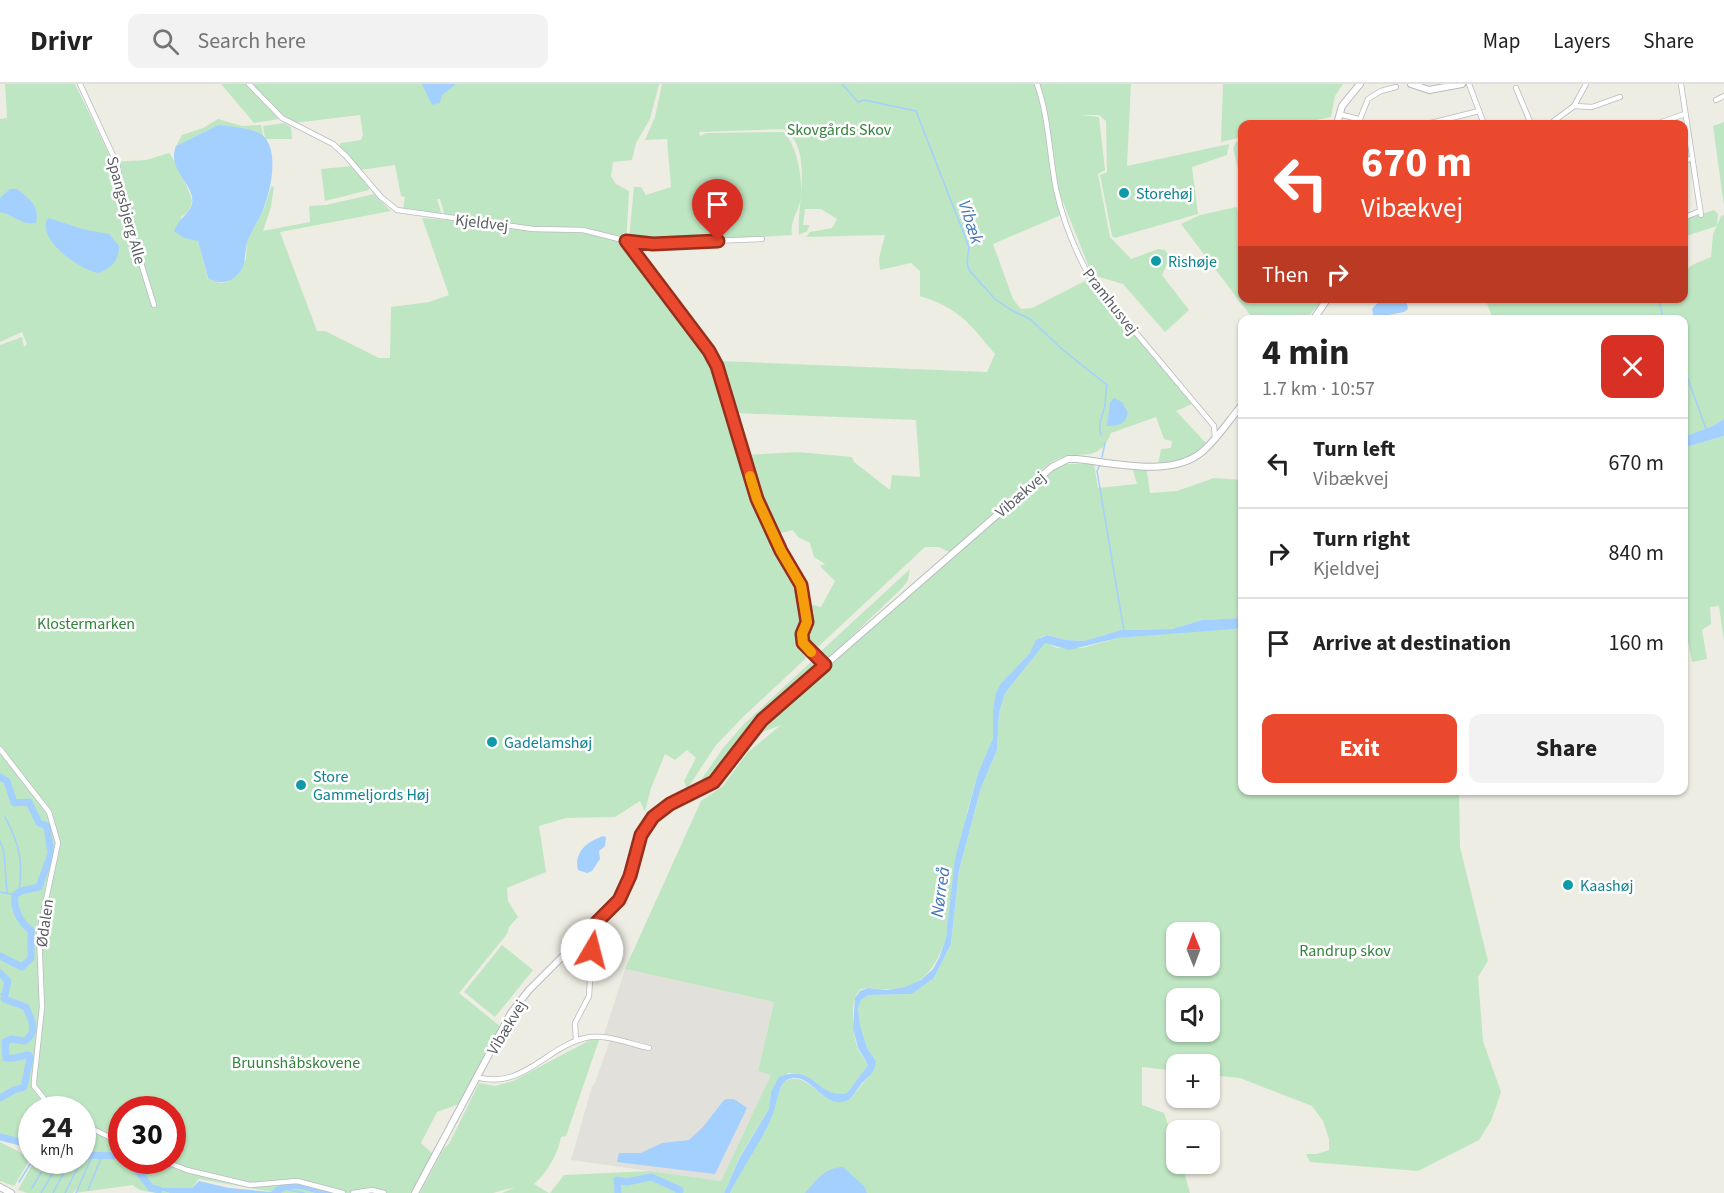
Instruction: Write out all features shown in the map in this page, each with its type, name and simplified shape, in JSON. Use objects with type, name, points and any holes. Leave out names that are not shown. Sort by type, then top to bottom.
[{"type":"street","name":"Spangsbjerg Alle","points":[[80,84],[117,164],[128,221],[154,305]]},
{"type":"street","name":"Kjeldvej","points":[[249,84],[282,118],[333,144],[381,197],[397,210],[533,229],[583,230],[626,241],[653,244],[762,239]]},
{"type":"street","name":"Pramhusvej","points":[[1037,84],[1049,133],[1056,189],[1078,256],[1091,279],[1214,426]]},
{"type":"street","points":[[1338,120],[1348,98],[1360,84]]},
{"type":"street","points":[[1411,84],[1429,90],[1462,84]]},
{"type":"street","points":[[1469,84],[1482,120]]},
{"type":"street","points":[[1555,120],[1574,106],[1586,84]]},
{"type":"street","points":[[1681,84],[1686,120]]},
{"type":"street","points":[[1359,120],[1368,99],[1381,91],[1396,87]]},
{"type":"street","points":[[1516,88],[1529,120]]},
{"type":"street","points":[[1716,100],[1724,96]]},
{"type":"street","points":[[1574,106],[1592,107],[1620,98]]},
{"type":"street","points":[[1443,120],[1479,111]]},
{"type":"street","points":[[1339,114],[1353,120]]},
{"type":"street","points":[[1668,120],[1685,114]]},
{"type":"street","points":[[1688,133],[1701,213],[1688,217]]},
{"type":"street","points":[[1688,160],[1692,158]]},
{"type":"street","points":[[626,241],[709,351],[717,366],[757,499],[781,551],[801,585],[807,622],[802,634],[803,643],[825,665]]},
{"type":"street","name":"Vibækvej","points":[[415,1193],[512,1013],[529,990],[619,900],[628,882],[641,835],[653,817],[670,804],[714,782],[762,720],[1059,462],[1077,459],[1160,467],[1178,465],[1191,460],[1215,438],[1238,410]]},
{"type":"street","points":[[1215,438],[1214,426],[1224,426]]},
{"type":"street","name":"Ødalen","points":[[0,749],[41,800],[49,812],[57,834],[57,854],[39,933],[42,1007],[34,1086],[42,1096]]},
{"type":"street","points":[[576,1041],[575,1023],[589,996],[593,932],[590,929]]},
{"type":"street","name":"Vibækvej","points":[[476,1077],[494,1081],[507,1080],[576,1041],[592,1036],[649,1048]]},
{"type":"street","points":[[186,1169],[250,1185],[297,1181],[343,1193]]},
{"type":"street","points":[[0,1187],[11,1193]]},
{"type":"street","points":[[353,1193],[372,1190],[384,1193]]},
{"type":"shaded area","points":[[625,969],[774,1002],[758,1071],[772,1074],[721,1181],[571,1160],[592,1086],[611,1037],[604,1035]]},
{"type":"green space","points":[[5,84],[75,84],[113,162],[146,160],[169,153],[192,201],[191,206],[181,217],[184,238],[198,240],[208,280],[208,278],[220,283],[228,282],[246,259],[247,241],[265,206],[271,187],[274,186],[271,207],[263,231],[310,222],[309,206],[326,205],[374,194],[391,211],[280,232],[317,331],[325,331],[379,358],[390,358],[391,307],[429,302],[449,295],[422,218],[446,220],[440,199],[437,199],[442,215],[403,209],[405,197],[401,196],[395,165],[360,170],[339,146],[341,143],[361,140],[363,135],[360,115],[294,123],[269,104],[252,84],[659,84],[650,119],[636,143],[632,160],[613,162],[611,176],[616,184],[629,191],[626,245],[712,361],[755,502],[776,555],[809,604],[821,607],[835,581],[820,566],[825,564],[814,557],[810,543],[798,537],[793,530],[777,534],[758,498],[744,455],[798,452],[852,457],[854,462],[890,490],[892,475],[920,477],[916,420],[733,413],[719,361],[987,372],[995,354],[963,318],[945,306],[920,296],[920,271],[911,263],[880,270],[879,258],[885,235],[806,237],[810,232],[832,228],[837,219],[821,209],[805,209],[803,225],[810,225],[807,231],[799,235],[802,178],[801,163],[799,150],[793,138],[783,129],[699,132],[700,136],[706,133],[783,132],[793,146],[801,179],[800,200],[792,224],[792,235],[647,243],[629,239],[634,187],[641,187],[646,195],[671,187],[667,139],[645,140],[655,117],[662,84],[1035,84],[1047,133],[1061,215],[993,244],[1013,299],[1021,309],[1032,308],[1087,280],[1092,283],[1192,404],[1176,411],[1206,443],[1185,461],[1158,464],[1161,449],[1171,448],[1172,441],[1164,439],[1156,417],[1111,433],[1107,442],[1097,452],[1063,457],[1054,461],[949,552],[939,547],[925,547],[744,716],[716,745],[687,789],[684,781],[696,758],[687,750],[675,760],[665,754],[651,788],[645,812],[640,801],[615,817],[566,818],[539,826],[546,872],[507,888],[508,901],[518,917],[459,993],[501,1027],[459,1104],[437,1112],[421,1143],[433,1154],[412,1193],[278,1193],[199,1179],[192,1188],[154,1189],[170,1193],[144,1191],[133,1185],[75,1193],[77,1188],[73,1193],[27,1193],[18,1190],[27,1174],[96,1174],[96,1096],[18,1096],[18,1143],[0,1138],[0,345],[22,337],[24,347],[27,344],[22,332],[0,342],[0,119],[7,118]]},
{"type":"green space","points":[[221,84],[247,84],[279,119],[254,123]]},
{"type":"green space","points":[[1039,84],[1131,84],[1127,166],[1229,144],[1227,155],[1192,167],[1198,214],[1115,238],[1112,236],[1100,175],[1107,172],[1106,121],[1099,115],[1080,115],[1099,117],[1105,170],[1098,174],[1110,237],[1131,259],[1158,249],[1165,250],[1170,257],[1162,275],[1189,310],[1165,332],[1123,284],[1092,275],[1058,189],[1049,120]]},
{"type":"green space","points":[[1223,84],[1343,84],[1335,96],[1331,117],[1316,120],[1238,120],[1238,138],[1221,142]]},
{"type":"green space","points":[[218,119],[242,126],[261,125],[264,139],[259,134],[218,125],[176,146],[182,135],[203,128]]},
{"type":"green space","points":[[1724,122],[1724,206],[1713,126]]},
{"type":"green space","points":[[284,123],[291,127],[292,139],[265,139],[263,126]]},
{"type":"green space","points":[[1238,142],[1238,169],[1233,148]]},
{"type":"green space","points":[[352,166],[369,185],[369,190],[325,201],[321,169]]},
{"type":"green space","points":[[1236,207],[1238,210],[1238,299],[1181,224],[1200,215]]},
{"type":"green space","points":[[1714,210],[1718,214],[1717,225],[1721,216],[1724,215],[1724,419],[1713,426],[1688,435],[1688,315],[1491,315],[1487,303],[1688,303],[1688,269],[1711,257],[1713,234],[1717,226],[1688,235],[1688,218]]},
{"type":"green space","points":[[1241,303],[1320,303],[1310,315],[1250,315]]},
{"type":"green space","points":[[1724,436],[1724,641],[1719,606],[1710,607],[1711,624],[1702,630],[1707,659],[1692,662],[1688,640],[1688,447]]},
{"type":"green space","points":[[1065,464],[1094,464],[1098,488],[1137,484],[1132,467],[1149,469],[1147,472],[1150,493],[1177,491],[1214,478],[1238,480],[1238,618],[1202,620],[1172,629],[1121,630],[1084,641],[1066,640],[1047,635],[1041,637],[1030,653],[1001,683],[993,710],[993,738],[978,773],[967,812],[946,938],[942,949],[931,969],[917,982],[896,989],[866,988],[857,994],[853,1009],[855,1036],[858,1049],[868,1065],[847,1093],[831,1093],[806,1076],[788,1073],[771,1092],[769,1109],[740,1156],[724,1193],[550,1193],[564,1175],[650,1171],[721,1181],[771,1075],[758,1071],[774,1002],[625,969],[701,801],[723,786],[747,753],[781,725],[755,735],[823,671],[1055,469]]},
{"type":"green space","points":[[910,569],[908,580],[903,587],[827,660],[818,654]]},
{"type":"green space","name":"Randrup skov","points":[[1238,627],[1238,795],[1459,795],[1460,847],[1488,961],[1478,977],[1483,1041],[1501,1092],[1491,1121],[1479,1140],[1418,1171],[1310,1162],[1306,1154],[1317,1154],[1329,1150],[1329,1139],[1323,1121],[1312,1106],[1240,1078],[1220,1076],[1220,1054],[1166,1054],[1166,1070],[1142,1067],[1142,1105],[1164,1113],[1166,1120],[1166,1174],[1185,1174],[1190,1193],[730,1193],[784,1082],[791,1079],[803,1081],[832,1101],[852,1098],[869,1076],[876,1061],[867,1048],[860,1025],[858,1008],[861,1000],[869,995],[912,994],[934,978],[951,944],[959,870],[981,788],[997,750],[999,713],[1005,693],[1045,642],[1057,648],[1082,648],[1118,638]]},
{"type":"green space","points":[[814,659],[819,664],[762,716],[713,776],[696,787],[724,747],[743,725]]},
{"type":"green space","points":[[502,945],[533,970],[495,1017],[464,992]]},
{"type":"green space","points":[[590,1040],[599,1040],[566,1136],[561,1137],[551,1163],[534,1184],[549,1193],[502,1193],[515,1187],[493,1193],[420,1193],[444,1148],[449,1144],[479,1083],[495,1086],[513,1081]]},
{"type":"green space","points":[[0,1142],[18,1151],[18,1174],[21,1174],[14,1186],[0,1181]]},
{"type":"water","points":[[422,84],[456,84],[442,95],[440,103],[432,105]]},
{"type":"water","points":[[218,125],[259,133],[266,139],[272,157],[267,199],[248,240],[243,267],[234,278],[223,282],[208,278],[198,241],[184,238],[174,231],[192,204],[190,190],[175,163],[176,146]]},
{"type":"water","points":[[10,189],[17,189],[33,203],[37,212],[36,223],[27,223],[0,212],[0,198]]},
{"type":"water","points":[[48,218],[86,230],[109,234],[119,246],[114,262],[99,273],[82,267],[62,253],[54,244],[48,235],[46,226]]},
{"type":"water","points":[[1377,303],[1407,303],[1408,309],[1389,315],[1373,315],[1372,309]]},
{"type":"water","points":[[1114,398],[1122,402],[1128,413],[1121,424],[1107,426],[1110,402]]},
{"type":"water","points":[[1724,419],[1724,436],[1688,447],[1688,435],[1713,426]]},
{"type":"water","points":[[1238,618],[1238,628],[1118,638],[1069,650],[1045,643],[1005,693],[999,713],[997,750],[981,788],[959,870],[951,944],[934,978],[912,994],[869,995],[861,1000],[858,1008],[860,1025],[867,1048],[876,1061],[872,1073],[852,1097],[842,1102],[834,1102],[826,1098],[805,1081],[797,1078],[785,1081],[763,1135],[730,1193],[724,1193],[740,1157],[769,1109],[771,1092],[779,1077],[801,1074],[829,1091],[837,1094],[847,1093],[868,1065],[858,1048],[853,1028],[855,998],[860,991],[868,988],[887,990],[905,987],[921,980],[933,969],[946,938],[955,859],[978,773],[993,738],[993,710],[996,693],[1001,683],[1030,653],[1036,640],[1047,635],[1066,640],[1084,641],[1121,630],[1172,629],[1202,620]]},
{"type":"water","points":[[606,837],[605,846],[599,851],[600,859],[592,871],[587,873],[578,870],[580,852],[592,841]]},
{"type":"water","points":[[734,1099],[747,1108],[715,1174],[617,1162],[619,1153],[641,1153],[662,1143],[689,1140],[703,1127],[724,1100]]},
{"type":"water","points":[[843,1167],[864,1186],[867,1193],[805,1193],[825,1173]]},
{"type":"water","points":[[199,1181],[229,1188],[271,1192],[274,1189],[282,1193],[170,1193],[151,1188],[192,1188]]},
{"type":"waterway","name":"Vibæk","points":[[842,84],[858,102],[864,100],[916,111],[969,247],[967,262],[969,270],[995,299],[1030,319],[1063,350],[1107,385],[1100,424],[1101,435]]},
{"type":"waterway","points":[[1659,303],[1663,315]]},
{"type":"waterway","points":[[1688,379],[1706,429]]},
{"type":"waterway","name":"Vibæk","points":[[1102,457],[1105,443]]},
{"type":"waterway","name":"Vibæk","points":[[1100,465],[1097,471],[1124,631]]},
{"type":"waterway","points":[[0,777],[7,781],[14,803],[29,802],[39,823],[47,826],[51,854],[39,887],[21,891],[15,895],[18,915],[31,930],[31,958],[22,967],[0,956]]},
{"type":"waterway","points":[[5,817],[19,853],[21,871],[19,892]]},
{"type":"waterway","points":[[0,841],[4,852],[7,893]]},
{"type":"waterway","points":[[0,892],[15,895]]},
{"type":"waterway","points":[[0,973],[8,981],[4,999],[26,1007],[33,1029],[25,1041],[11,1039],[5,1042],[6,1058],[26,1055],[30,1058],[24,1087],[0,1098]]},
{"type":"waterway","points":[[0,994],[5,994]]},
{"type":"waterway","points":[[0,1137],[18,1142]]},
{"type":"waterway","points":[[96,1155],[108,1156]]},
{"type":"waterway","points":[[88,1190],[102,1156]]},
{"type":"waterway","points":[[19,1182],[24,1174]]},
{"type":"waterway","points":[[32,1188],[40,1174]]},
{"type":"waterway","points":[[41,1193],[52,1174]]},
{"type":"waterway","points":[[53,1193],[63,1174]]},
{"type":"waterway","points":[[65,1193],[74,1174]]},
{"type":"waterway","points":[[76,1193],[84,1174]]},
{"type":"waterway","points":[[140,1174],[151,1188],[159,1190]]},
{"type":"waterway","points":[[618,1193],[617,1180],[627,1182],[651,1177],[680,1190],[679,1193]]},
{"type":"waterway","points":[[275,1193],[293,1185],[326,1193]]},
{"type":"waterway","points":[[287,1186],[289,1190],[304,1193]]},
{"type":"slow traffic","points":[[750,476],[757,499],[781,551],[801,585],[807,612],[807,622],[802,634],[803,643],[811,652]]},
{"type":"place","name":"Storehøj","points":[[1124,193]]},
{"type":"place","name":"Rishøje","points":[[1156,261]]},
{"type":"place","name":"Gadelamshøj","points":[[492,742]]},
{"type":"place","name":"Store Gammeljords Høj","points":[[301,785]]},
{"type":"place","name":"Kaashøj","points":[[1568,885]]},
{"type":"route","points":[[592,950],[593,932],[590,929],[619,900],[630,876],[641,835],[653,817],[670,804],[714,782],[762,720],[825,665],[803,643],[802,634],[807,622],[807,612],[801,585],[781,551],[757,499],[717,366],[709,351],[626,241],[639,244],[718,241]]},
{"type":"park label","name":"Skovgårds Skov","points":[[839,129]]},
{"type":"park label","name":"Klostermarken","points":[[86,623]]},
{"type":"park label","name":"Bruunshåbskovene","points":[[296,1062]]},
{"type":"water label","name":"Nørreå","points":[[940,892]]}]
